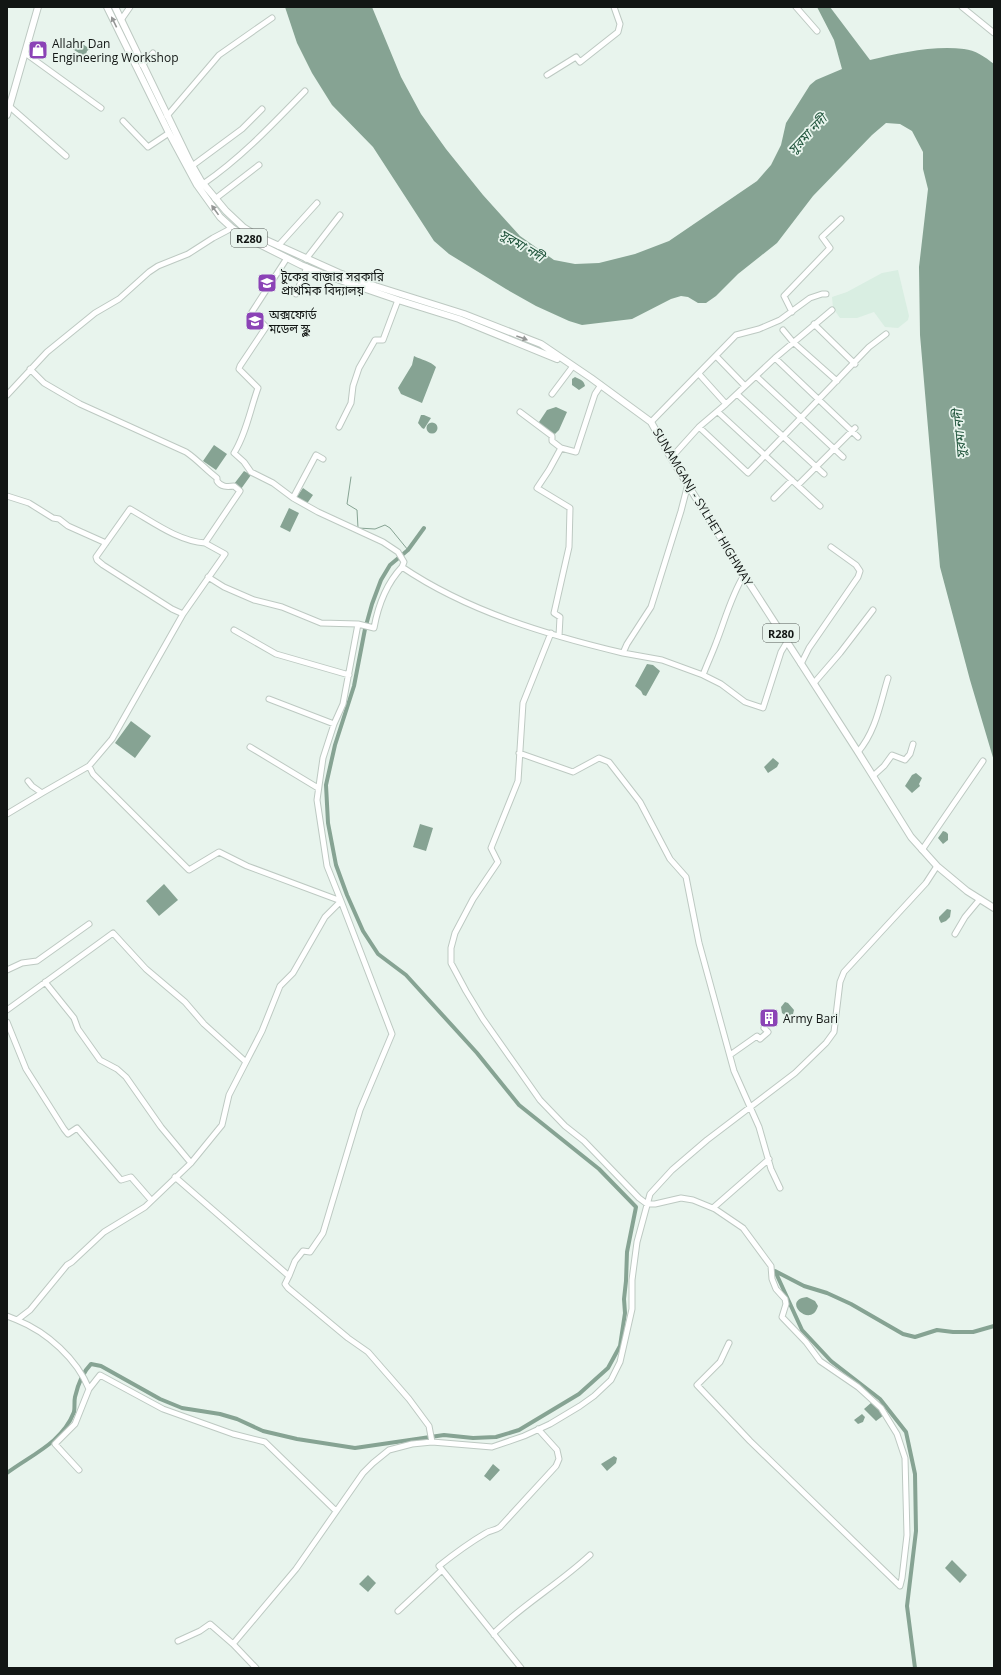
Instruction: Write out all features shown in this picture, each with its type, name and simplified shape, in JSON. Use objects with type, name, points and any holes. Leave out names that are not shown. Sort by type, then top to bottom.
[{"type":"main road","points":[[7,115],[38,7]]},
{"type":"main road","name":"R280","points":[[107,7],[169,133],[197,185],[220,217],[232,228],[247,238],[328,276],[504,334]]},
{"type":"main road","name":"R280","points":[[115,7],[192,166],[203,184],[215,199],[243,227],[306,259],[374,286],[464,314],[504,334]]},
{"type":"main road","points":[[504,334],[539,347],[573,366]]},
{"type":"main road","name":"SUNAMGANJ - SYLHET HIGHWAY","points":[[539,347],[573,366],[651,422],[671,458],[744,575],[911,837],[937,866],[967,891],[994,908]]},
{"type":"street","points":[[122,20],[130,7]]},
{"type":"street","points":[[547,75],[576,57],[580,62],[618,32],[620,24],[614,7]]},
{"type":"street","points":[[796,7],[816,31]]},
{"type":"street","points":[[962,7],[994,33]]},
{"type":"street","points":[[168,116],[219,55],[272,18]]},
{"type":"street","points":[[25,53],[101,108]]},
{"type":"street","points":[[142,65],[153,53]]},
{"type":"street","points":[[203,184],[240,156],[305,91]]},
{"type":"street","points":[[9,106],[66,156]]},
{"type":"street","points":[[192,166],[242,129],[262,109]]},
{"type":"street","points":[[123,121],[148,147],[169,133]]},
{"type":"street","points":[[215,199],[259,165]]},
{"type":"street","points":[[278,246],[317,204]]},
{"type":"street","points":[[306,259],[340,215]]},
{"type":"street","points":[[792,312],[784,296],[830,248],[822,237],[841,219]]},
{"type":"street","points":[[7,395],[47,352],[84,322],[119,299],[149,272],[158,266],[188,254],[232,228]]},
{"type":"street","points":[[287,258],[252,312],[266,327],[239,369],[242,374],[258,388],[242,439],[234,454],[244,462],[252,472],[273,483],[293,498],[318,512],[383,542],[398,552],[403,565],[419,578],[451,596],[504,618],[581,643],[662,660],[703,675],[721,684],[745,702],[763,708],[782,652],[787,642]]},
{"type":"street","points":[[296,294],[307,267]]},
{"type":"street","points":[[651,422],[736,335],[759,329],[780,320],[810,298],[826,294]]},
{"type":"street","points":[[339,426],[351,403],[352,386],[359,368],[375,340],[383,340],[398,300]]},
{"type":"street","points":[[671,458],[699,427],[718,412],[793,342],[832,310]]},
{"type":"street","points":[[814,324],[855,364]]},
{"type":"street","points":[[783,330],[793,342],[837,381]]},
{"type":"street","points":[[699,427],[748,473],[782,436],[855,364],[869,347],[886,334]]},
{"type":"street","points":[[716,356],[745,386]]},
{"type":"street","points":[[775,358],[854,429],[858,437]]},
{"type":"street","points":[[552,394],[573,366]]},
{"type":"street","points":[[30,369],[44,383],[80,404],[186,452],[196,458],[205,469],[217,478],[219,484],[226,487],[234,486],[240,490],[238,496],[231,503],[205,543]]},
{"type":"street","points":[[699,374],[726,404]]},
{"type":"street","points":[[756,376],[843,457]]},
{"type":"street","points":[[520,412],[552,436],[552,441],[561,448],[576,452],[595,394],[601,385]]},
{"type":"street","points":[[737,394],[824,474]]},
{"type":"street","points":[[718,412],[820,506]]},
{"type":"street","points":[[798,485],[854,429]]},
{"type":"street","points":[[559,636],[560,617],[554,613],[569,547],[570,508],[537,488],[561,448]]},
{"type":"street","points":[[293,498],[316,455],[323,459]]},
{"type":"street","points":[[774,498],[792,480]]},
{"type":"street","points":[[623,653],[626,644],[651,607],[681,511],[688,483]]},
{"type":"street","points":[[7,496],[29,503],[53,518],[59,519],[68,526],[106,543]]},
{"type":"street","points":[[7,814],[89,766],[112,738],[183,614],[225,554],[205,543],[191,541],[176,535],[130,509],[96,557],[97,560],[172,609],[183,614]]},
{"type":"street","points":[[801,664],[809,648],[858,577],[860,571],[856,566],[831,547]]},
{"type":"street","points":[[208,577],[224,587],[248,597],[321,623],[360,625],[373,628],[391,581],[403,565]]},
{"type":"street","points":[[703,675],[716,644],[729,605],[737,586],[744,575]]},
{"type":"street","points":[[814,683],[840,653],[873,610]]},
{"type":"street","points":[[360,625],[343,704],[334,724],[323,758],[317,800],[327,866],[392,1034],[360,1110],[323,1233],[310,1252],[303,1251],[284,1284],[348,1338],[368,1352],[409,1399],[429,1426],[432,1442]]},
{"type":"street","points":[[234,630],[276,654],[349,675]]},
{"type":"street","points":[[551,633],[522,703],[518,781],[491,848],[498,862],[474,899],[455,933],[451,948],[451,963],[483,1019],[540,1100],[564,1126],[584,1141],[638,1198],[647,1204],[655,1204],[681,1198],[693,1200],[713,1208],[743,1228],[771,1266],[772,1279],[776,1290],[785,1299],[786,1304],[782,1316],[806,1342],[820,1362],[858,1388],[881,1408],[897,1434],[905,1458],[907,1535],[900,1586],[750,1441],[696,1385],[720,1362],[729,1343]]},
{"type":"street","points":[[858,752],[865,743],[876,722],[888,678]]},
{"type":"street","points":[[269,699],[334,724]]},
{"type":"street","points":[[873,776],[884,766],[892,755],[905,760],[910,754],[914,744]]},
{"type":"street","points":[[250,747],[318,788]]},
{"type":"street","points":[[519,753],[573,772],[599,758],[608,762],[636,797],[670,859],[686,877],[699,944],[734,1071],[749,1108],[759,1127],[780,1188]]},
{"type":"street","points":[[922,850],[983,761]]},
{"type":"street","points":[[89,766],[93,774],[189,870],[219,852],[254,869],[341,901]]},
{"type":"street","points":[[28,781],[42,793]]},
{"type":"street","points":[[233,1644],[296,1569],[363,1473],[389,1450],[412,1444],[432,1442],[492,1447],[550,1424],[594,1396],[611,1380],[620,1362],[632,1309],[632,1280],[637,1242],[650,1194],[672,1170],[795,1073],[826,1043],[834,1032],[840,982],[844,972],[926,883],[937,866]]},
{"type":"street","points":[[955,934],[965,917],[980,899]]},
{"type":"street","points":[[17,1320],[30,1310],[67,1265],[104,1232],[145,1207],[191,1163],[222,1125],[229,1095],[262,1031],[280,986],[293,973],[325,917],[341,901]]},
{"type":"street","points":[[7,970],[22,963],[37,961],[89,924]]},
{"type":"street","points":[[7,1010],[113,933],[146,969],[185,1002],[204,1024],[246,1062]]},
{"type":"street","points":[[45,982],[74,1018],[78,1029],[100,1060],[117,1069],[126,1077],[161,1128],[191,1163]]},
{"type":"street","points":[[7,1022],[26,1069],[68,1134],[78,1128],[121,1180],[132,1177],[151,1200]]},
{"type":"street","points":[[730,1055],[757,1036],[760,1038],[768,1032],[764,1028]]},
{"type":"street","points":[[713,1208],[769,1159]]},
{"type":"street","points":[[175,1177],[289,1276]]},
{"type":"street","points":[[7,1316],[50,1338],[81,1371],[89,1389]]},
{"type":"street","points":[[79,1470],[55,1444],[75,1424],[89,1389],[100,1375],[164,1409],[233,1434],[264,1442],[336,1511]]},
{"type":"street","points":[[521,1668],[439,1566],[456,1551],[488,1531],[500,1528],[556,1466],[559,1459],[557,1450],[538,1429]]},
{"type":"street","points":[[494,1635],[499,1628],[518,1612],[553,1586],[590,1555]]},
{"type":"street","points":[[398,1610],[442,1570]]},
{"type":"street","points":[[178,1641],[200,1631],[210,1624],[233,1644],[254,1667]]},
{"type":"shaded area","points":[[898,270],[909,316],[908,320],[898,328],[885,327],[874,312],[857,318],[840,318],[833,308],[832,297],[847,292],[882,273]]},
{"type":"water","name":"সুরমা নদী","points":[[285,7],[372,7],[401,77],[421,114],[446,149],[483,195],[520,236],[554,260],[575,264],[599,263],[635,254],[669,241],[757,181],[771,165],[781,145],[786,123],[810,85],[816,80],[842,69],[834,40],[817,7],[830,7],[870,60],[917,50],[953,48],[976,52],[994,64],[994,761],[970,680],[940,567],[920,335],[919,267],[928,189],[923,169],[923,152],[912,131],[900,124],[886,123],[872,135],[813,196],[777,243],[738,274],[716,296],[706,303],[698,303],[688,297],[681,296],[671,299],[632,319],[582,325],[569,321],[536,306],[506,289],[449,254],[434,241],[373,147],[332,105],[312,73],[297,43]]},
{"type":"water","points":[[75,39],[90,49],[87,51],[85,57],[71,48]]},
{"type":"water","points":[[414,356],[429,362],[436,367],[422,403],[401,394],[398,388],[412,365]]},
{"type":"water","points":[[575,377],[584,382],[585,386],[579,390],[572,385],[572,379]]},
{"type":"water","points":[[556,407],[567,412],[559,430],[555,434],[540,426],[539,422],[547,410]]},
{"type":"water","points":[[421,415],[431,418],[424,429],[418,423]]},
{"type":"water","points":[[430,423],[434,423],[436,424],[436,432],[430,433],[427,430],[427,426]]},
{"type":"water","points":[[214,445],[227,454],[216,470],[203,461]]},
{"type":"water","points":[[244,471],[251,475],[241,489],[234,484]]},
{"type":"water","points":[[303,488],[313,495],[306,505],[296,498]]},
{"type":"water","points":[[289,508],[299,513],[290,532],[280,527]]},
{"type":"water","points":[[647,664],[653,665],[660,671],[646,696],[643,695],[635,686]]},
{"type":"water","points":[[131,721],[151,736],[135,758],[115,743]]},
{"type":"water","points":[[773,758],[779,763],[777,767],[768,773],[764,767]]},
{"type":"water","points":[[916,773],[922,778],[919,784],[920,786],[912,793],[905,786],[912,775]]},
{"type":"water","points":[[420,824],[433,828],[426,851],[413,847]]},
{"type":"water","points":[[943,831],[948,834],[948,840],[943,844],[938,838]]},
{"type":"water","points":[[164,884],[178,900],[159,916],[146,901]]},
{"type":"water","points":[[947,909],[951,910],[950,917],[941,923],[939,917]]},
{"type":"water","points":[[785,1002],[788,1003],[794,1010],[793,1014],[784,1015],[782,1013],[781,1007]]},
{"type":"water","points":[[807,1297],[815,1301],[818,1306],[814,1313],[810,1315],[800,1312],[796,1303],[799,1299]]},
{"type":"water","points":[[872,1402],[884,1415],[876,1421],[864,1409]]},
{"type":"water","points":[[862,1414],[865,1417],[863,1422],[858,1424],[854,1420]]},
{"type":"water","points":[[614,1456],[617,1458],[616,1463],[607,1471],[601,1464]]},
{"type":"water","points":[[493,1464],[500,1470],[490,1481],[484,1476]]},
{"type":"water","points":[[952,1560],[967,1575],[960,1583],[945,1568]]},
{"type":"water","points":[[368,1575],[376,1583],[368,1592],[359,1584]]},
{"type":"waterway","points":[[351,477],[347,504],[357,510],[358,528],[375,529],[385,525],[390,528],[408,550]]},
{"type":"waterway","points":[[7,1473],[54,1440],[69,1423],[74,1412],[75,1397],[81,1379],[91,1364],[101,1366],[160,1399],[182,1408],[220,1414],[237,1419],[263,1431],[297,1439],[355,1448],[444,1435],[473,1438],[496,1437],[519,1430],[579,1394],[608,1368],[620,1346],[625,1313],[624,1299],[627,1252],[636,1207],[599,1169],[519,1105],[477,1053],[406,975],[378,954],[363,931],[336,865],[328,823],[326,785],[335,745],[354,686],[365,629],[381,580],[390,565],[408,550],[424,528]]},
{"type":"waterway","points":[[915,1668],[907,1606],[916,1531],[915,1474],[906,1432],[880,1399],[831,1361],[802,1330],[775,1271],[804,1286],[827,1293],[851,1304],[903,1334],[915,1337],[937,1330],[973,1332],[994,1326]]},
{"type":"place","name":"Allahr Dan Engineering Workshop","points":[[38,50]]},
{"type":"place","name":"টুকের বাজার সরকারি প্রাথমিক বিদ্যালয়","points":[[267,283]]},
{"type":"place","name":"অক্সফোর্ড মডেল স্কুল","points":[[255,321]]},
{"type":"place","name":"Army Bari","points":[[769,1018]]}]
